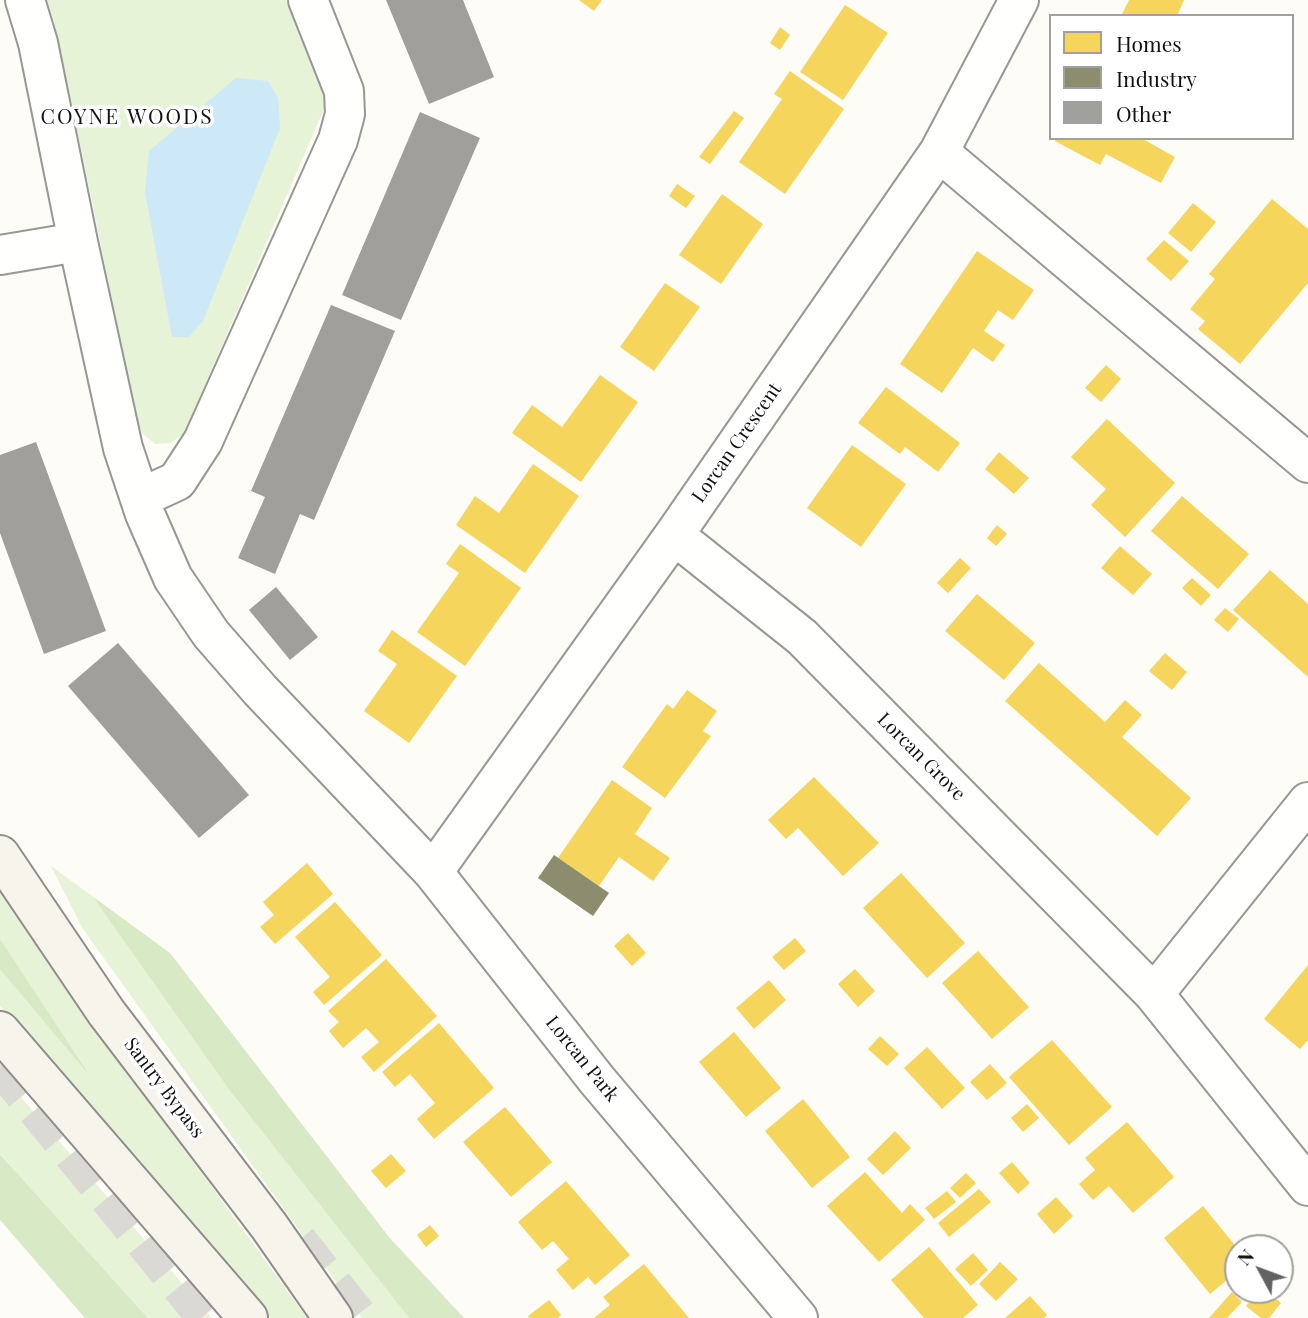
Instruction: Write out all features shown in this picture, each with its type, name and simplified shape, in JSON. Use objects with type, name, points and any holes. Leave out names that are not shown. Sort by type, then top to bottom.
[{"type":"main road","name":"Santry Bypass","points":[[0,855],[106,1012],[269,1226],[332,1318]]},
{"type":"main road","points":[[0,1031],[248,1318]]},
{"type":"street","name":"Lorcan Park","points":[[25,0],[38,43],[123,448],[173,578],[211,634],[260,690],[433,872],[597,1080],[798,1318]]},
{"type":"street","points":[[140,498],[177,481],[203,442],[338,139],[345,114],[344,91],[308,0]]},
{"type":"street","name":"Lorcan Crescent","points":[[433,872],[674,535],[939,152],[1019,0]]},
{"type":"street","points":[[939,152],[1303,448]]},
{"type":"street","points":[[0,256],[78,243]]},
{"type":"street","name":"Lorcan Grove","points":[[674,535],[802,637],[1154,994],[1308,1186]]},
{"type":"street","points":[[1154,994],[1308,802]]},
{"type":"green space","points":[[47,0],[286,0],[324,92],[324,109],[184,434],[170,443],[155,444],[143,434],[136,420],[55,26]]},
{"type":"green space","points":[[51,866],[92,896],[230,1091],[409,1318],[362,1318],[83,929]]},
{"type":"green space","points":[[0,889],[48,961],[307,1318],[270,1318],[0,1006]]},
{"type":"green space","points":[[92,896],[170,953],[389,1237],[464,1318],[409,1318],[230,1091]]},
{"type":"green space","points":[[0,939],[90,1076],[0,969]]},
{"type":"green space","points":[[0,1073],[212,1318],[148,1318],[16,1172],[0,1153]]},
{"type":"green space","points":[[0,1154],[148,1318],[85,1318],[0,1220]]},
{"type":"water","points":[[236,78],[268,81],[278,98],[280,128],[203,321],[189,337],[172,337],[145,192],[149,151]]},
{"type":"building: Homes","points":[[579,0],[602,0],[594,11]]},
{"type":"building: Homes","points":[[1129,0],[1184,0],[1178,14],[1122,14]]},
{"type":"building: Homes","points":[[845,5],[888,33],[843,100],[800,72]]},
{"type":"building: Homes","points":[[780,27],[790,35],[780,50],[770,43]]},
{"type":"building: Homes","points":[[790,71],[844,109],[785,194],[739,162],[782,99],[774,94]]},
{"type":"building: Homes","points":[[734,111],[744,118],[710,164],[699,157]]},
{"type":"building: Homes","points":[[1145,140],[1175,157],[1161,183],[1106,154],[1100,165],[1055,141]]},
{"type":"building: Homes","points":[[677,184],[695,196],[686,208],[669,196]]},
{"type":"building: Homes","points":[[722,194],[763,224],[721,284],[679,255]]},
{"type":"building: Homes","points":[[1272,199],[1308,229],[1308,283],[1240,364],[1198,329],[1205,321],[1190,309],[1215,279],[1209,274]]},
{"type":"building: Homes","points":[[1193,203],[1216,222],[1191,252],[1168,233]]},
{"type":"building: Homes","points":[[1164,240],[1189,261],[1171,281],[1146,259]]},
{"type":"building: Homes","points":[[977,251],[1034,290],[1013,320],[998,310],[984,331],[1005,345],[993,362],[973,348],[942,393],[900,364]]},
{"type":"building: Homes","points":[[665,283],[700,307],[654,371],[620,347]]},
{"type":"building: Homes","points":[[1106,365],[1121,379],[1101,402],[1085,388]]},
{"type":"building: Homes","points":[[600,375],[638,402],[581,482],[512,433],[532,405],[562,427]]},
{"type":"building: Homes","points":[[886,387],[960,443],[938,472],[905,447],[900,454],[858,423]]},
{"type":"building: Homes","points":[[1107,419],[1175,483],[1125,537],[1091,505],[1106,489],[1071,457]]},
{"type":"building: Homes","points":[[852,445],[906,484],[861,547],[807,508]]},
{"type":"building: Homes","points":[[999,452],[1029,478],[1014,494],[985,469]]},
{"type":"building: Homes","points":[[533,464],[579,496],[525,573],[456,525],[475,496],[499,513]]},
{"type":"building: Homes","points":[[1182,496],[1249,554],[1218,589],[1151,531]]},
{"type":"building: Homes","points":[[997,525],[1007,534],[996,546],[987,538]]},
{"type":"building: Homes","points":[[460,544],[521,588],[465,666],[417,632],[459,573],[446,564]]},
{"type":"building: Homes","points":[[1120,546],[1152,574],[1133,595],[1101,568]]},
{"type":"building: Homes","points":[[960,558],[971,568],[948,593],[937,583]]},
{"type":"building: Homes","points":[[1270,570],[1308,604],[1308,677],[1233,610]]},
{"type":"building: Homes","points":[[1192,578],[1211,595],[1201,606],[1182,588]]},
{"type":"building: Homes","points":[[977,594],[1035,643],[1004,680],[945,631]]},
{"type":"building: Homes","points":[[1225,608],[1239,619],[1228,632],[1214,620]]},
{"type":"building: Homes","points":[[392,630],[457,676],[409,743],[364,711],[397,664],[378,651]]},
{"type":"building: Homes","points":[[1165,653],[1187,672],[1172,690],[1149,671]]},
{"type":"building: Homes","points":[[1039,663],[1105,722],[1125,700],[1142,715],[1122,737],[1191,798],[1157,836],[1005,701]]},
{"type":"building: Homes","points":[[687,690],[717,711],[703,731],[711,736],[665,798],[622,767],[667,704],[673,709]]},
{"type":"building: Homes","points":[[814,777],[879,843],[843,876],[798,828],[786,839],[768,820]]},
{"type":"building: Homes","points":[[612,780],[652,808],[635,834],[670,858],[653,881],[619,857],[599,886],[558,858]]},
{"type":"building: Homes","points":[[307,863],[333,894],[275,944],[260,927],[274,915],[263,902]]},
{"type":"building: Homes","points":[[901,873],[965,943],[927,978],[863,908]]},
{"type":"building: Homes","points":[[335,902],[382,955],[324,1005],[313,992],[330,977],[295,937]]},
{"type":"building: Homes","points":[[628,933],[646,953],[632,966],[614,946]]},
{"type":"building: Homes","points":[[795,938],[806,951],[784,970],[772,957]]},
{"type":"building: Homes","points":[[978,951],[1029,1007],[992,1039],[942,983]]},
{"type":"building: Homes","points":[[386,959],[437,1016],[374,1072],[361,1057],[379,1042],[366,1028],[343,1048],[329,1031],[339,1022],[328,1011]]},
{"type":"building: Homes","points":[[1308,965],[1308,1040],[1300,1049],[1264,1019]]},
{"type":"building: Homes","points":[[855,969],[875,991],[858,1007],[838,984]]},
{"type":"building: Homes","points":[[769,980],[786,1000],[754,1029],[736,1008]]},
{"type":"building: Homes","points":[[439,1023],[494,1088],[434,1139],[417,1119],[435,1103],[410,1074],[395,1087],[382,1072]]},
{"type":"building: Homes","points":[[734,1032],[781,1088],[746,1117],[699,1062]]},
{"type":"building: Homes","points":[[880,1036],[899,1054],[887,1066],[868,1049]]},
{"type":"building: Homes","points":[[1052,1040],[1112,1107],[1069,1145],[1009,1077]]},
{"type":"building: Homes","points":[[927,1047],[965,1088],[942,1109],[904,1068]]},
{"type":"building: Homes","points":[[990,1064],[1007,1083],[987,1100],[970,1082]]},
{"type":"building: Homes","points":[[803,1099],[850,1157],[812,1188],[765,1131]]},
{"type":"building: Homes","points":[[1027,1104],[1039,1118],[1023,1132],[1011,1118]]},
{"type":"building: Homes","points":[[505,1107],[552,1162],[511,1197],[463,1142]]},
{"type":"building: Homes","points":[[1127,1122],[1174,1177],[1133,1213],[1109,1186],[1093,1200],[1079,1184],[1095,1170],[1085,1158]]},
{"type":"building: Homes","points":[[895,1131],[911,1148],[883,1175],[867,1159]]},
{"type":"building: Homes","points":[[391,1154],[406,1171],[386,1188],[371,1171]]},
{"type":"building: Homes","points":[[1012,1162],[1030,1183],[1018,1194],[999,1173]]},
{"type":"building: Homes","points":[[865,1172],[902,1213],[910,1204],[925,1220],[879,1262],[827,1206]]},
{"type":"building: Homes","points":[[966,1173],[976,1183],[960,1198],[950,1188]]},
{"type":"building: Homes","points":[[566,1181],[630,1255],[595,1285],[588,1277],[573,1290],[556,1270],[569,1259],[553,1241],[542,1250],[518,1222]]},
{"type":"building: Homes","points":[[979,1189],[991,1202],[949,1237],[938,1223]]},
{"type":"building: Homes","points":[[947,1191],[956,1202],[934,1219],[925,1208]]},
{"type":"building: Homes","points":[[1056,1197],[1073,1216],[1054,1234],[1037,1214]]},
{"type":"building: Homes","points":[[1203,1206],[1226,1234],[1224,1282],[1210,1294],[1164,1238]]},
{"type":"building: Homes","points":[[430,1225],[439,1236],[426,1247],[417,1235]]},
{"type":"building: Homes","points":[[929,1247],[978,1305],[963,1318],[924,1318],[891,1280]]},
{"type":"building: Homes","points":[[973,1253],[988,1270],[971,1286],[955,1269]]},
{"type":"building: Homes","points":[[1000,1262],[1018,1279],[996,1301],[979,1284]]},
{"type":"building: Homes","points":[[644,1264],[689,1318],[594,1318],[610,1305],[603,1297]]},
{"type":"building: Homes","points":[[1030,1296],[1047,1315],[1044,1318],[1005,1318]]},
{"type":"building: Homes","points":[[549,1300],[561,1315],[558,1318],[528,1316]]},
{"type":"building: Homes","points":[[1224,1301],[1224,1304],[1240,1304],[1227,1318],[1209,1318]]},
{"type":"building: Homes","points":[[1280,1304],[1269,1318],[1261,1318],[1246,1306]]},
{"type":"building: Industry","points":[[554,855],[609,893],[593,916],[538,878]]},
{"type":"building: Other","points":[[386,0],[463,0],[494,77],[429,104]]},
{"type":"building: Other","points":[[420,112],[480,138],[401,320],[342,295]]},
{"type":"building: Other","points":[[331,305],[395,331],[314,520],[300,514],[275,574],[238,558],[265,497],[251,491]]},
{"type":"building: Other","points":[[36,442],[106,631],[44,654],[0,533],[0,455]]},
{"type":"building: Other","points":[[276,587],[318,637],[290,660],[249,610]]},
{"type":"building: Other","points":[[118,643],[249,795],[199,838],[68,686]]},
{"type":"tunnel","points":[[0,1065],[206,1318]]},
{"type":"tunnel","points":[[298,1241],[360,1318]]},
{"type":"district","name":"COYNE WOODS","points":[[127,117]]}]
